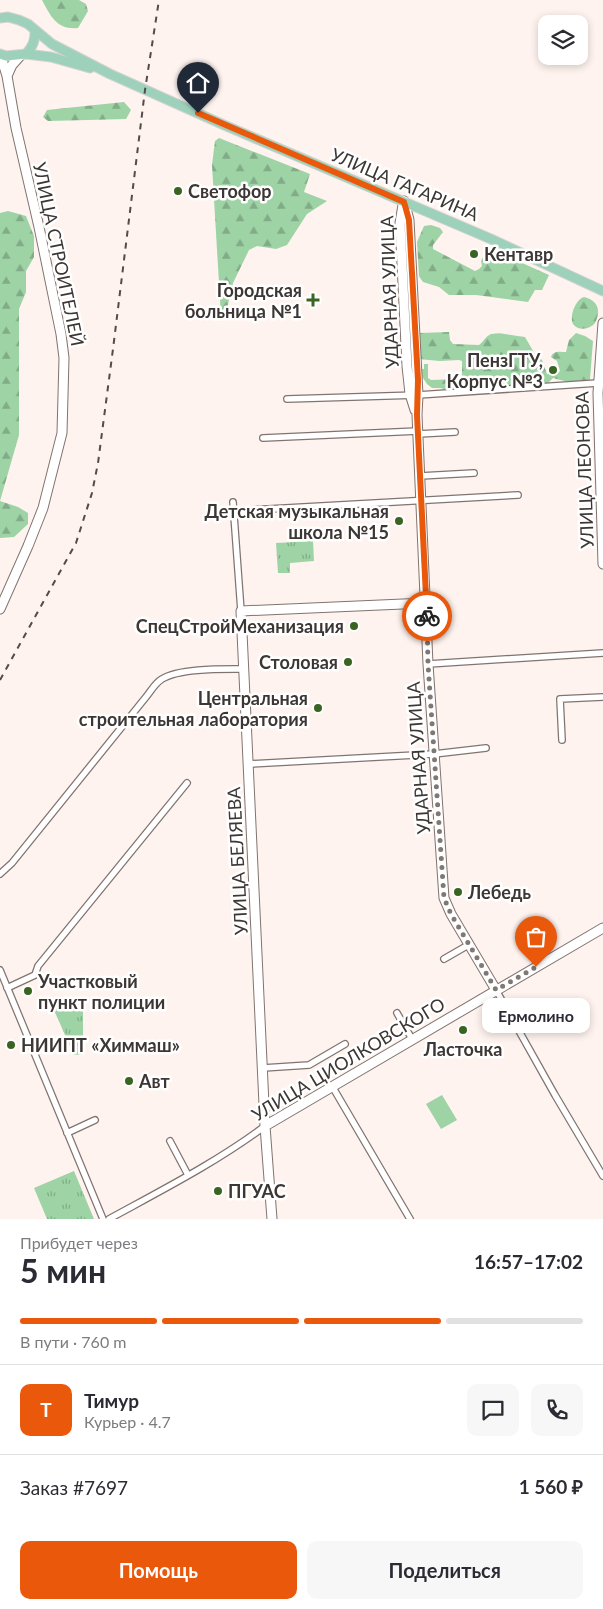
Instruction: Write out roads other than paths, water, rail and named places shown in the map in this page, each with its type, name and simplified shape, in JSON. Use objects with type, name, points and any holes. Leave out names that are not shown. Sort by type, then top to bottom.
[{"type":"main road","points":[[0,18],[19,20],[28,24],[34,31],[52,44],[110,74]]},
{"type":"main road","points":[[23,55],[32,47],[35,40],[34,31]]},
{"type":"main road","points":[[0,54],[6,56],[50,57],[110,74]]},
{"type":"main road","name":"УЛИЦА ГАГАРИНА","points":[[110,74],[491,239],[603,291]]},
{"type":"street","points":[[7,76],[12,65],[23,55]]},
{"type":"street","name":"УЛИЦА СТРОИТЕЛЕЙ","points":[[0,59],[7,76],[16,128],[61,334],[64,358],[62,433],[60,442],[40,515],[0,609]]},
{"type":"street","name":"УДАРНАЯ УЛИЦА","points":[[404,202],[404,215],[409,220],[414,394],[418,432],[428,664],[444,898],[451,914],[603,1176]]},
{"type":"street","name":"УЛИЦА ЛЕОНОВА","points":[[603,323],[599,373],[603,564]]},
{"type":"street","points":[[287,399],[414,394],[599,373]]},
{"type":"street","points":[[263,438],[455,432]]},
{"type":"street","points":[[420,476],[474,473]]},
{"type":"street","points":[[234,511],[518,495]]},
{"type":"street","name":"УЛИЦА БЕЛЯЕВА","points":[[233,502],[241,611],[265,1126],[272,1219]]},
{"type":"street","points":[[241,611],[426,603]]},
{"type":"street","points":[[428,664],[603,653]]},
{"type":"street","points":[[0,874],[12,863],[162,678],[178,673],[243,668]]},
{"type":"street","points":[[562,740],[560,699],[603,697]]},
{"type":"street","points":[[249,764],[434,754],[486,748]]},
{"type":"street","points":[[7,988],[35,975],[38,966],[187,783]]},
{"type":"street","name":"УЛИЦА ЦИОЛКОВСКОГО","points":[[109,1219],[188,1175],[332,1086],[603,928]]},
{"type":"street","points":[[444,959],[470,944]]},
{"type":"street","points":[[0,970],[103,1219]]},
{"type":"street","points":[[397,1013],[412,1039]]},
{"type":"street","points":[[263,1068],[310,1065],[345,1044]]},
{"type":"street","points":[[332,1086],[410,1219]]},
{"type":"street","points":[[67,1134],[95,1120]]},
{"type":"street","points":[[170,1141],[188,1175]]},
{"type":"railway","points":[[0,680],[76,543],[92,493],[98,463],[145,90],[159,0]]},
{"type":"place","name":"Светофор","points":[[178,191]]},
{"type":"place","name":"Кентавр","points":[[474,254]]},
{"type":"place","name":"Городская больница №1","points":[[313,300]]},
{"type":"place","name":"ПензГТУ, Корпус №3","points":[[553,370]]},
{"type":"place","name":"Детская музыкальная школа №15","points":[[399,521]]},
{"type":"place","name":"СпецСтройМеханизация","points":[[354,626]]},
{"type":"place","name":"Столовая","points":[[348,662]]},
{"type":"place","name":"Центральная строительная лаборатория","points":[[318,708]]},
{"type":"place","name":"Лебедь","points":[[458,892]]},
{"type":"place","name":"Ермолино","points":[[536,967]]},
{"type":"place","name":"Участковый пункт полиции","points":[[28,991]]},
{"type":"place","name":"Ласточка","points":[[463,1030]]},
{"type":"place","name":"НИИПТ «Химмаш»","points":[[11,1045]]},
{"type":"place","name":"Авт","points":[[129,1081]]},
{"type":"place","name":"ПГУАС","points":[[218,1191]]}]
